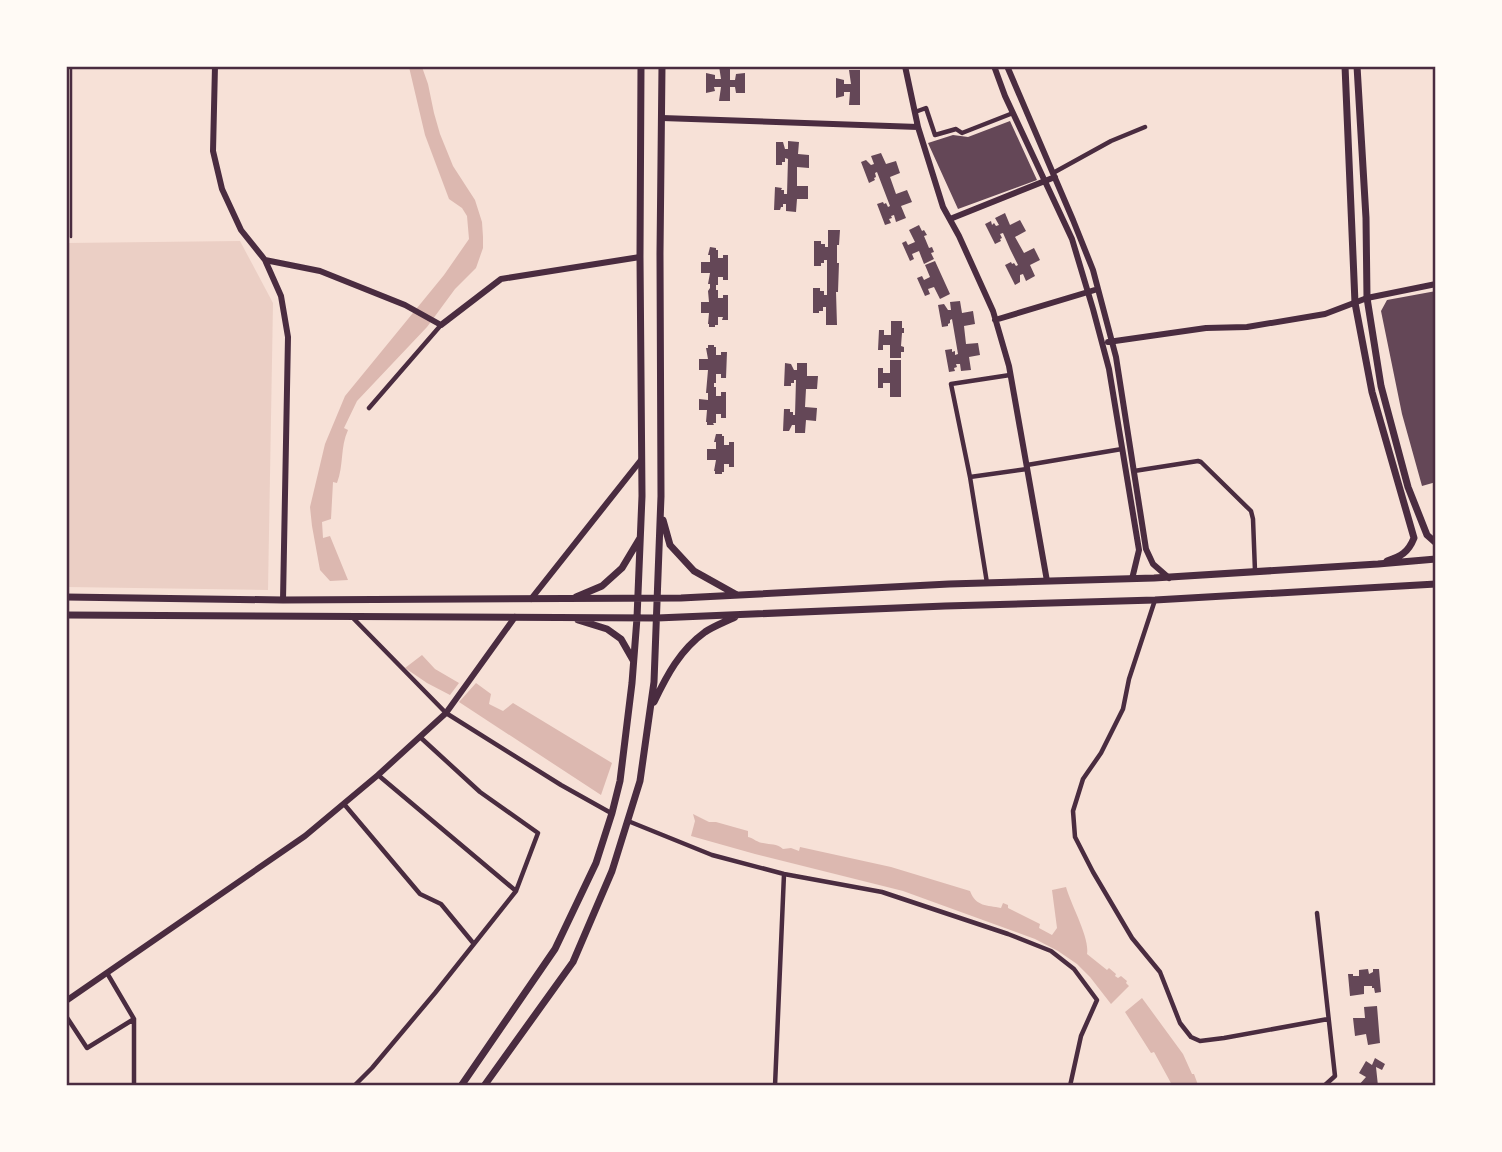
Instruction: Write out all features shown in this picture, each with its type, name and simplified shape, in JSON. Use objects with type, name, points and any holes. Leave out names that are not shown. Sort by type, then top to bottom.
[{"type":"main road","points":[[461,1086],[555,950],[596,863],[620,781],[634,661],[640,538],[641,66]]},
{"type":"main road","points":[[484,1086],[573,962],[612,871],[640,781],[654,682],[661,511],[662,66]]},
{"type":"main road","points":[[1345,66],[1355,303],[1372,392],[1414,538],[1404,555],[1378,564]]},
{"type":"main road","points":[[1357,66],[1366,218],[1367,298],[1381,386],[1408,487],[1427,535],[1436,544]]},
{"type":"main road","points":[[661,511],[670,545],[694,571],[738,595]]},
{"type":"main road","points":[[1414,538],[1427,535]]},
{"type":"main road","points":[[570,599],[602,586],[622,568],[640,538]]},
{"type":"main road","points":[[66,597],[283,600],[638,599],[987,583],[1170,578],[1436,559]]},
{"type":"main road","points":[[66,615],[657,618],[1155,600],[1436,584]]},
{"type":"main road","points":[[650,709],[669,671],[688,647],[708,630],[740,614]]},
{"type":"main road","points":[[570,617],[607,629],[621,639],[634,661]]},
{"type":"street","points":[[215,66],[213,152],[222,189],[241,230],[265,260],[281,296],[288,337],[283,600]]},
{"type":"street","points":[[905,66],[918,127],[943,206],[995,320],[1010,375],[1048,581]]},
{"type":"street","points":[[995,66],[1005,96],[1072,239],[1102,342],[1109,369],[1139,550],[1132,579]]},
{"type":"street","points":[[1007,66],[1088,257],[1116,357],[1146,549],[1153,564],[1170,578]]},
{"type":"street","points":[[915,112],[926,108],[935,135],[956,129],[962,133],[1013,113]]},
{"type":"street","points":[[662,118],[918,127]]},
{"type":"street","points":[[950,219],[1045,182],[1111,141],[1145,128]]},
{"type":"street","points":[[369,408],[441,325],[501,279],[640,257]]},
{"type":"street","points":[[265,260],[320,271],[405,305],[441,325]]},
{"type":"street","points":[[1102,342],[1206,328],[1247,327],[1325,314],[1367,298],[1436,284]]},
{"type":"street","points":[[995,320],[1098,289]]},
{"type":"street","points":[[987,583],[970,477],[951,384],[1010,375]]},
{"type":"street","points":[[970,477],[1122,449]]},
{"type":"street","points":[[531,599],[641,460]]},
{"type":"street","points":[[1134,471],[1201,462],[1251,511],[1255,572]]},
{"type":"street","points":[[1155,600],[1129,679],[1123,709],[1101,753],[1083,779],[1073,811],[1075,837],[1132,938],[1160,972],[1180,1023],[1191,1037],[1200,1041],[1224,1038],[1328,1019]]},
{"type":"street","points":[[352,616],[448,710],[561,785],[612,813]]},
{"type":"street","points":[[66,1001],[175,928],[304,836],[378,775],[448,710],[515,617]]},
{"type":"street","points":[[354,1086],[372,1068],[516,891],[538,833],[480,792],[419,737]]},
{"type":"street","points":[[378,775],[516,891]]},
{"type":"street","points":[[344,804],[420,894],[441,904],[474,944]]},
{"type":"street","points":[[628,821],[712,855],[784,874],[882,892],[1051,951],[1074,969],[1097,1000],[1081,1036],[1070,1086]]},
{"type":"street","points":[[775,1086],[784,874]]},
{"type":"street","points":[[1317,913],[1335,1076],[1324,1086]]},
{"type":"street","points":[[107,973],[134,1019],[134,1086]]},
{"type":"street","points":[[66,1016],[87,1048],[134,1019]]},
{"type":"lane","points":[[71,66],[71,237]]},
{"type":"shaded area","points":[[409,67],[422,67],[440,134],[453,166],[475,200],[482,222],[483,248],[476,268],[455,289],[427,327],[357,401],[344,428],[348,430],[337,483],[333,482],[331,519],[322,522],[323,538],[330,536],[348,580],[330,581],[320,570],[310,507],[325,444],[345,396],[444,275],[469,239],[467,216],[462,208],[449,199],[425,135]]},
{"type":"shaded area","points":[[240,241],[273,303],[268,590],[67,587],[67,243]]},
{"type":"shaded area","points":[[422,655],[435,669],[459,683],[450,695],[405,668]]},
{"type":"shaded area","points":[[476,683],[491,694],[489,704],[503,711],[513,703],[612,763],[601,795],[459,702]]},
{"type":"shaded area","points":[[693,814],[709,822],[748,831],[748,837],[761,843],[799,851],[800,847],[891,867],[970,891],[979,903],[1001,908],[1003,903],[1008,905],[1008,908],[1040,924],[1039,928],[1052,935],[1057,928],[1052,890],[1066,887],[1083,931],[1087,954],[1107,970],[1109,968],[1118,978],[1121,976],[1129,986],[1111,1004],[1077,964],[1035,939],[903,891],[691,836],[695,821]]},
{"type":"shaded area","points":[[1142,998],[1183,1054],[1198,1085],[1172,1085],[1154,1052],[1151,1053],[1125,1012]]},
{"type":"building","points":[[719,66],[730,66],[730,80],[735,80],[736,74],[745,73],[745,93],[736,93],[735,87],[730,87],[730,101],[719,101],[721,87],[714,87],[715,91],[706,93],[706,73],[715,75],[715,79],[721,79]]},
{"type":"building","points":[[849,70],[860,70],[860,105],[849,105],[850,92],[844,92],[844,96],[836,98],[836,78],[844,80],[844,84],[851,84]]},
{"type":"building","points":[[1010,121],[1037,180],[958,209],[928,143],[953,135],[968,137]]},
{"type":"building","points":[[788,141],[799,142],[798,154],[809,155],[809,168],[797,167],[797,186],[808,186],[808,199],[797,199],[796,212],[786,211],[786,204],[783,204],[780,210],[774,210],[775,187],[782,188],[784,194],[787,194],[788,159],[785,158],[782,165],[776,165],[776,142],[783,142],[785,149],[788,149]]},
{"type":"building","points":[[881,153],[886,164],[896,161],[900,173],[890,177],[896,194],[907,190],[912,202],[901,206],[906,218],[896,222],[894,215],[891,216],[891,223],[885,225],[877,204],[883,202],[890,206],[877,172],[875,180],[869,183],[861,162],[866,160],[871,165],[874,164],[871,156]]},
{"type":"building","points":[[1005,213],[1010,225],[1020,220],[1026,231],[1015,237],[1024,253],[1034,248],[1040,260],[1030,265],[1035,276],[1026,281],[1023,274],[1020,275],[1020,282],[1015,285],[1005,265],[1011,262],[1018,265],[1003,233],[1000,234],[1001,241],[995,244],[985,224],[991,221],[992,225],[999,225],[995,218]]},
{"type":"building","points":[[919,225],[927,235],[924,236],[929,248],[932,247],[934,252],[931,253],[934,259],[924,264],[919,251],[912,254],[914,259],[910,261],[902,243],[906,241],[908,245],[915,242],[909,230]]},
{"type":"building","points":[[828,230],[840,230],[837,245],[837,325],[826,325],[826,307],[819,313],[813,313],[813,288],[820,288],[824,295],[827,295],[827,260],[821,263],[821,266],[814,266],[814,241],[821,241],[821,244],[828,247]]},
{"type":"building","points":[[710,247],[718,250],[718,258],[728,255],[728,280],[718,277],[716,290],[718,298],[728,295],[728,320],[718,317],[718,325],[715,327],[709,327],[709,313],[701,313],[701,302],[709,302],[710,273],[701,273],[701,262],[710,262]]},
{"type":"building","points":[[935,261],[950,294],[940,299],[934,287],[928,289],[930,294],[925,296],[917,278],[922,276],[924,280],[930,277],[925,265]]},
{"type":"building","points":[[1436,291],[1436,482],[1422,486],[1402,414],[1381,311],[1387,300]]},
{"type":"building","points":[[960,301],[962,313],[973,311],[975,324],[964,326],[966,344],[978,343],[980,355],[969,357],[971,370],[961,371],[960,364],[956,364],[955,371],[949,372],[945,350],[952,349],[955,355],[958,354],[952,319],[948,326],[942,327],[938,305],[944,304],[951,310],[950,302]]},
{"type":"building","points":[[891,321],[902,321],[904,328],[901,346],[904,347],[904,352],[901,352],[901,358],[890,358],[890,345],[883,345],[883,350],[878,350],[879,330],[884,330],[884,335],[891,335]]},
{"type":"building","points":[[708,345],[716,347],[716,355],[727,352],[726,378],[716,374],[714,383],[716,396],[726,392],[726,418],[716,414],[714,425],[707,425],[707,410],[699,410],[699,399],[708,400],[708,370],[699,370],[699,359],[708,359]]},
{"type":"building","points":[[890,360],[901,360],[901,397],[890,397],[890,383],[883,383],[883,388],[878,388],[878,368],[883,368],[883,373],[890,373]]},
{"type":"building","points":[[785,363],[791,364],[794,370],[797,370],[797,363],[807,363],[807,376],[818,376],[817,389],[806,389],[805,407],[817,408],[816,421],[806,420],[805,433],[795,433],[795,425],[792,425],[789,431],[783,431],[784,409],[790,409],[795,415],[796,380],[791,386],[784,386]]},
{"type":"building","points":[[716,434],[724,436],[724,445],[734,442],[734,467],[724,464],[722,474],[715,474],[716,460],[707,460],[707,449],[716,449]]},
{"type":"building","points":[[1368,969],[1369,974],[1373,969],[1379,969],[1381,992],[1375,993],[1372,986],[1364,986],[1364,994],[1350,996],[1348,974],[1359,976],[1359,970]]},
{"type":"building","points":[[1377,1006],[1380,1043],[1368,1045],[1366,1034],[1355,1036],[1353,1018],[1365,1018],[1364,1007]]},
{"type":"building","points":[[1375,1058],[1385,1064],[1382,1070],[1376,1067],[1378,1086],[1358,1086],[1366,1077],[1359,1073],[1366,1061],[1372,1065]]}]
